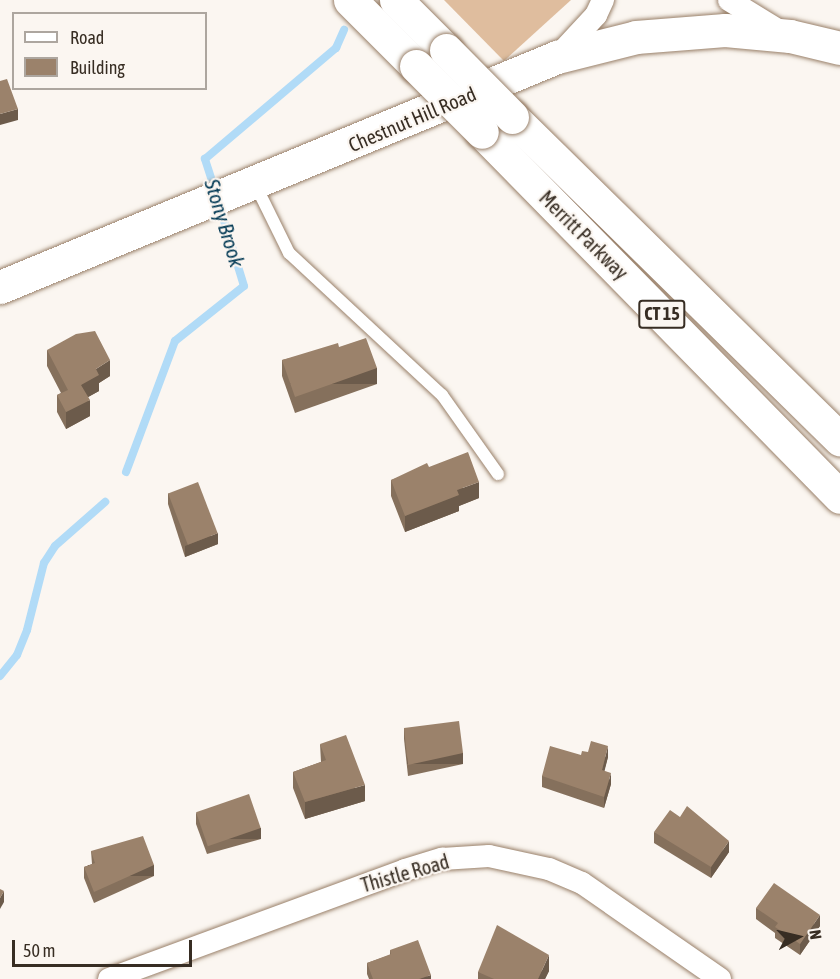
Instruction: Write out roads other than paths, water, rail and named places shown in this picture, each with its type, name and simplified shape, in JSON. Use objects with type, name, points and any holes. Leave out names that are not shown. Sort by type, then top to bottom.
[{"type":"main road","name":"Merritt Parkway","points":[[350,0],[840,497]]},
{"type":"main road","name":"Merritt Parkway","points":[[396,0],[840,439]]},
{"type":"main road","name":"Chestnut Hill Road","points":[[0,287],[252,185],[557,57],[606,43],[664,34],[724,30],[790,36],[840,48]]},
{"type":"street","points":[[557,57],[596,15],[603,0]]},
{"type":"street","points":[[729,0],[790,36]]},
{"type":"street","name":"Thistle Road","points":[[109,979],[405,870],[442,859],[489,856],[549,869],[582,883],[720,979]]},
{"type":"lane","points":[[252,185],[289,252],[442,395],[498,474]]},
{"type":"waterway","name":"Stony Brook","points":[[215,190],[205,159],[336,48],[344,30]]},
{"type":"waterway","name":"Stony Brook","points":[[126,472],[175,341],[244,286],[219,204]]},
{"type":"waterway","name":"Stony Brook","points":[[0,676],[17,655],[27,630],[44,563],[55,546],[105,502]]}]
